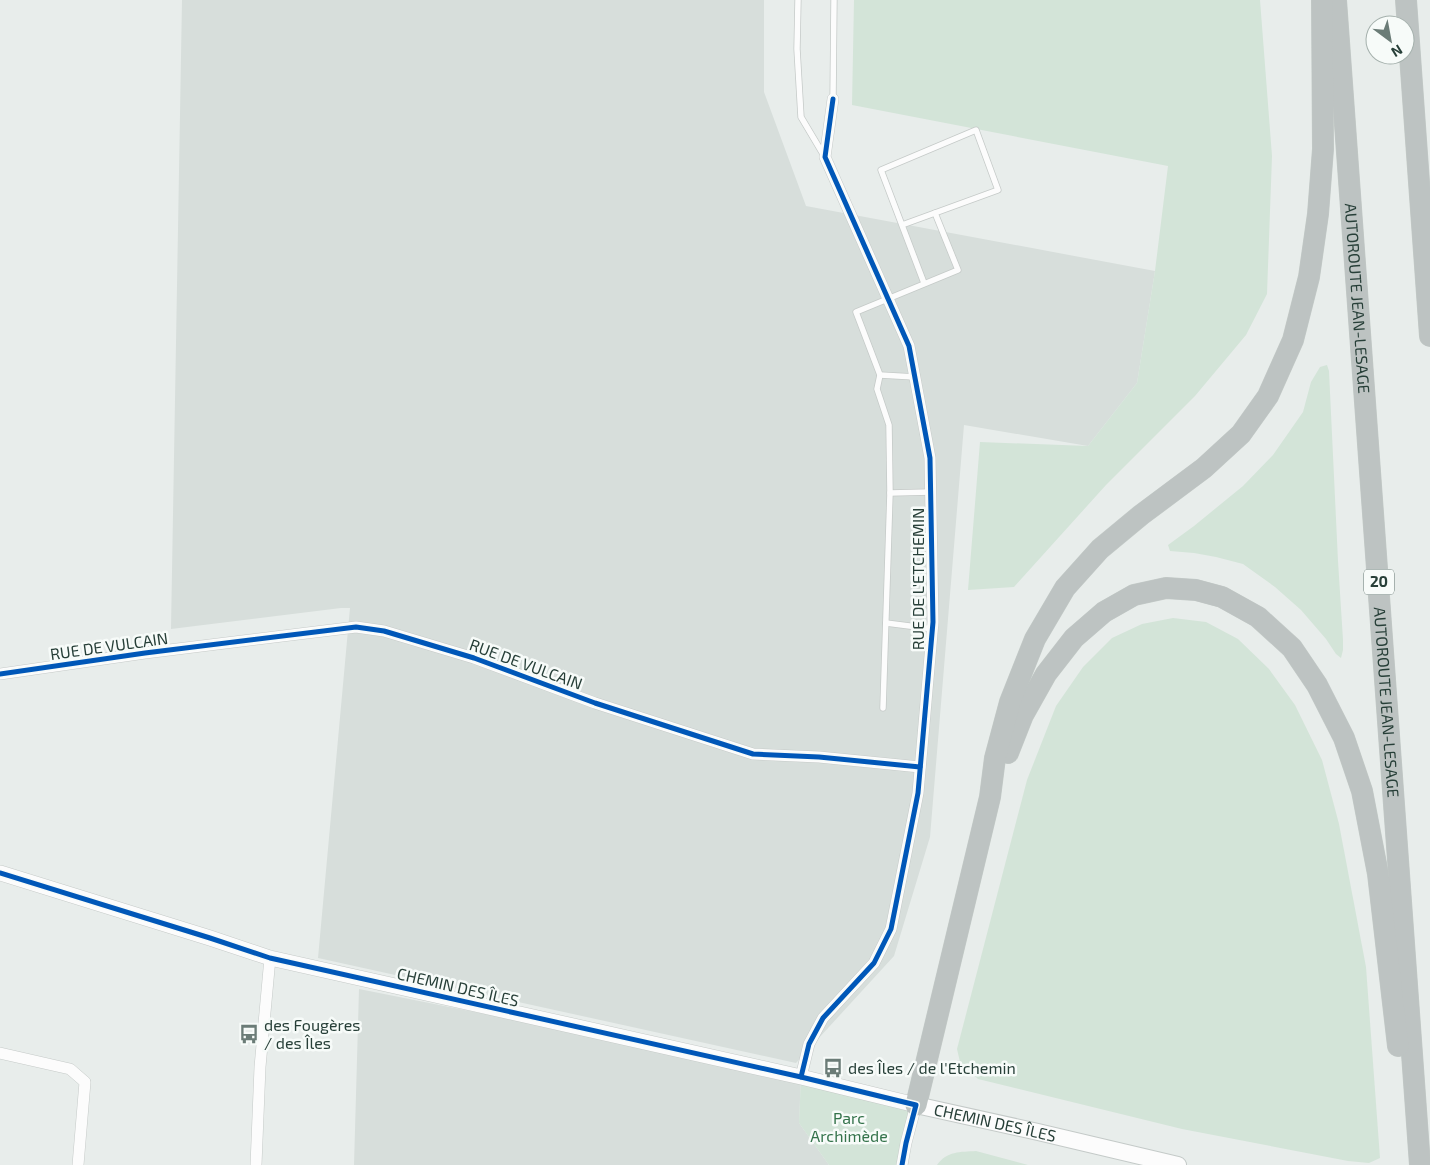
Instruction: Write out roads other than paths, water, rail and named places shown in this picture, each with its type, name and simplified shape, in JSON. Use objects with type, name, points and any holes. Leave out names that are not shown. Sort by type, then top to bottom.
[{"type":"highway","points":[[916,1106],[990,797],[995,758],[1010,702],[1035,639],[1065,588],[1100,549],[1141,515],[1204,468],[1240,434],[1268,396],[1293,340],[1310,276],[1318,214],[1323,149],[1322,0]]},
{"type":"highway","name":"AUTOROUTE JEAN-LESAGE","points":[[1336,0],[1420,1165]]},
{"type":"highway","points":[[1406,0],[1430,336]]},
{"type":"highway","points":[[1416,0],[1430,142]]},
{"type":"highway","points":[[990,797],[1023,715],[1046,674],[1074,638],[1104,612],[1134,595],[1166,588],[1196,590],[1222,597],[1258,617],[1292,648],[1317,684],[1344,738],[1362,791],[1378,874],[1412,1165]]},
{"type":"main road","name":"CHEMIN DES ÎLES","points":[[916,1106],[1178,1165]]},
{"type":"street","points":[[825,157],[833,99]]},
{"type":"street","name":"RUE DE L'ETCHEMIN","points":[[801,1077],[810,1044],[823,1018],[874,963],[891,929],[918,793],[933,629],[930,458],[909,346],[825,157]]},
{"type":"street","name":"RUE DE VULCAIN","points":[[0,674],[145,653],[356,627],[384,631],[474,658],[594,703],[753,754],[818,757],[920,767]]},
{"type":"street","name":"CHEMIN DES ÎLES","points":[[0,873],[270,958],[801,1077],[916,1106]]},
{"type":"street","points":[[256,1165],[260,1067],[270,958]]},
{"type":"street","points":[[0,1053],[70,1069],[85,1082],[78,1165]]},
{"type":"street","points":[[902,1165],[916,1106]]},
{"type":"lane","name":"RUE DE L'ETCHEMIN","points":[[798,0],[797,49],[801,117],[825,157]]},
{"type":"lane","points":[[833,99],[834,0]]},
{"type":"lane","points":[[902,225],[998,190],[976,130],[881,170],[924,283]]},
{"type":"lane","points":[[883,708],[890,492],[889,425],[877,389],[880,375],[856,312],[958,270],[935,213]]},
{"type":"lane","points":[[880,375],[915,377]]},
{"type":"lane","points":[[890,492],[931,492]]},
{"type":"lane","points":[[886,622],[933,629]]},
{"type":"place","name":"des Fougères / des Îles","points":[[249,1034]]},
{"type":"place","name":"des Îles / de l'Etchemin","points":[[833,1068]]},
{"type":"park label","name":"Parc Archimède","points":[[849,1127]]}]
